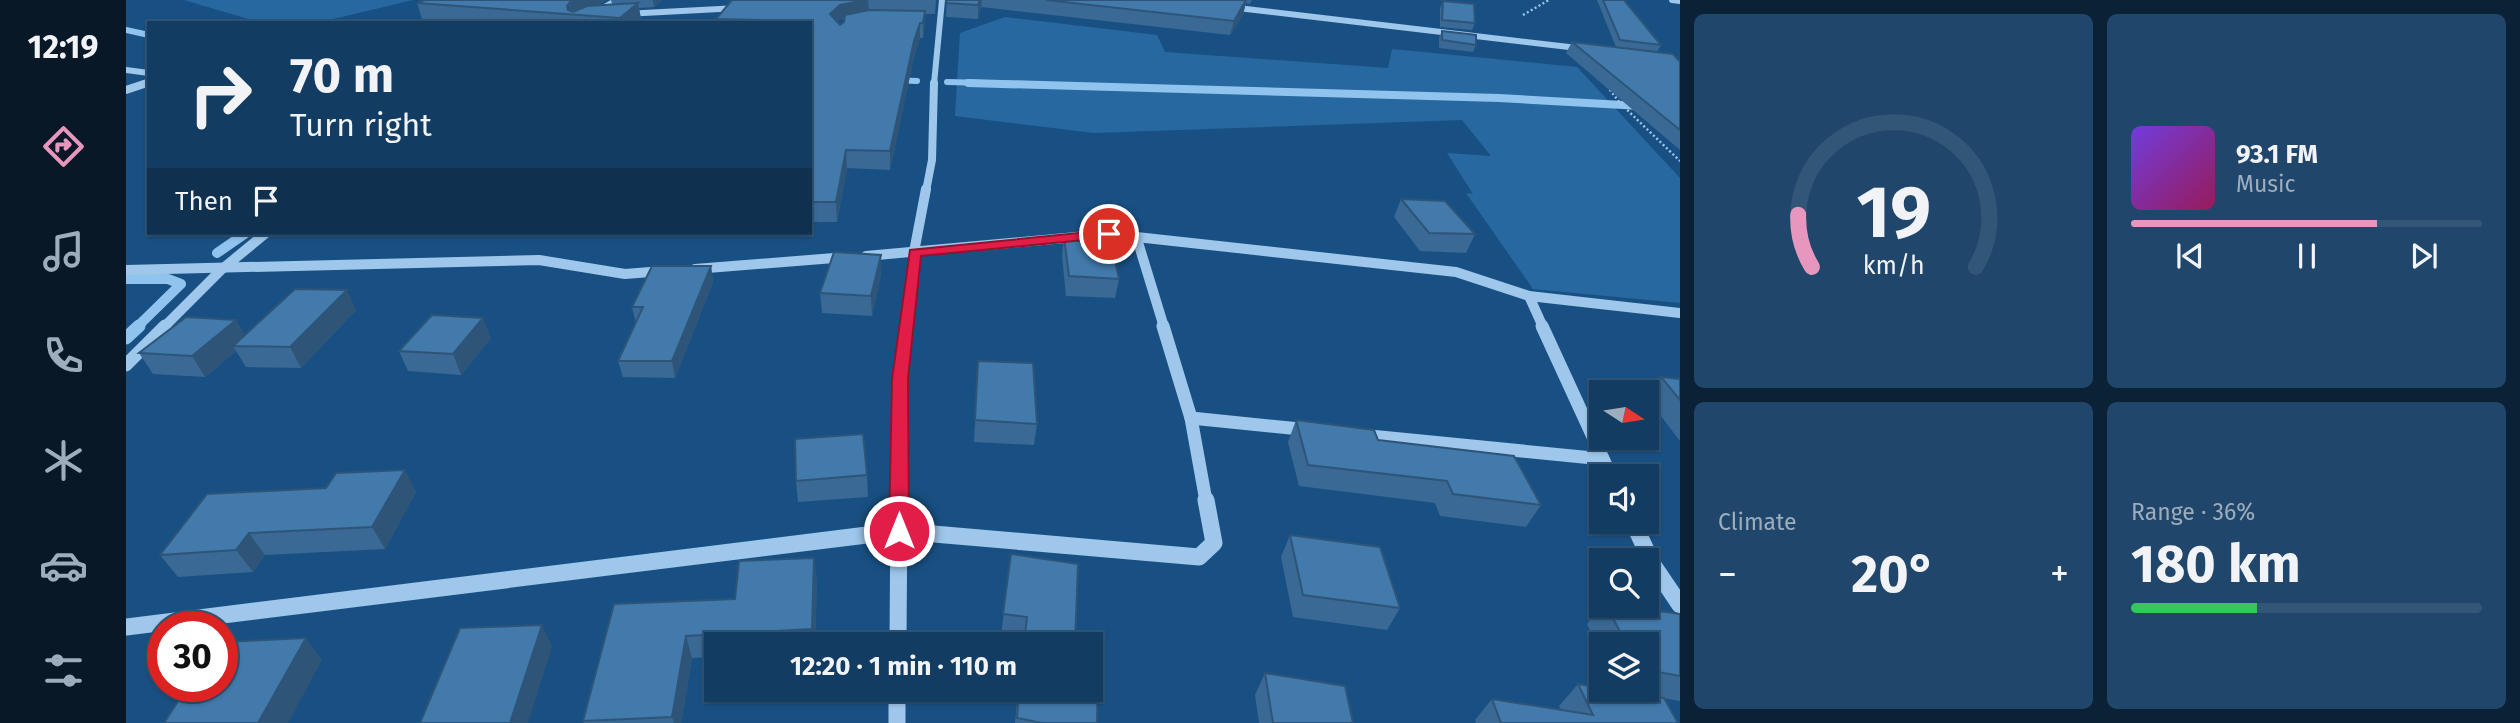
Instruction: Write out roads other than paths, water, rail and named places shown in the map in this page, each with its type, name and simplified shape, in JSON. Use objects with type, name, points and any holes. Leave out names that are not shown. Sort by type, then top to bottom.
[{"type":"street","points":[[580,21],[617,0]]},
{"type":"street","points":[[898,632],[900,379],[915,253],[932,160],[934,20],[942,0]]},
{"type":"street","points":[[1672,0],[1680,1]]},
{"type":"street","points":[[1219,6],[1601,51]]},
{"type":"street","points":[[589,16],[740,8],[741,11],[731,20]]},
{"type":"street","points":[[126,70],[147,73]]},
{"type":"street","points":[[126,90],[147,83]]},
{"type":"street","points":[[126,270],[221,270],[539,260],[625,274],[915,253],[1109,234],[1456,272],[1529,296],[1680,313]]},
{"type":"street","points":[[126,365],[221,270],[264,235]]},
{"type":"street","points":[[126,627],[899,531],[1199,557],[1214,543],[1191,418],[1137,239]]},
{"type":"street","points":[[1529,296],[1605,464]]},
{"type":"street","points":[[1191,418],[1603,459]]},
{"type":"street","points":[[1639,534],[1653,565],[1680,605]]},
{"type":"street","points":[[897,702],[897,723]]},
{"type":"waterway","points":[[126,30],[147,35]]},
{"type":"waterway","points":[[893,80],[917,81]]},
{"type":"waterway","points":[[947,82],[1029,84]]},
{"type":"waterway","points":[[968,83],[1499,98],[1641,106]]},
{"type":"waterway","points":[[217,253],[243,235]]},
{"type":"waterway","points":[[126,279],[168,279],[181,284],[137,327]]},
{"type":"waterway","points":[[126,338],[139,326]]}]
